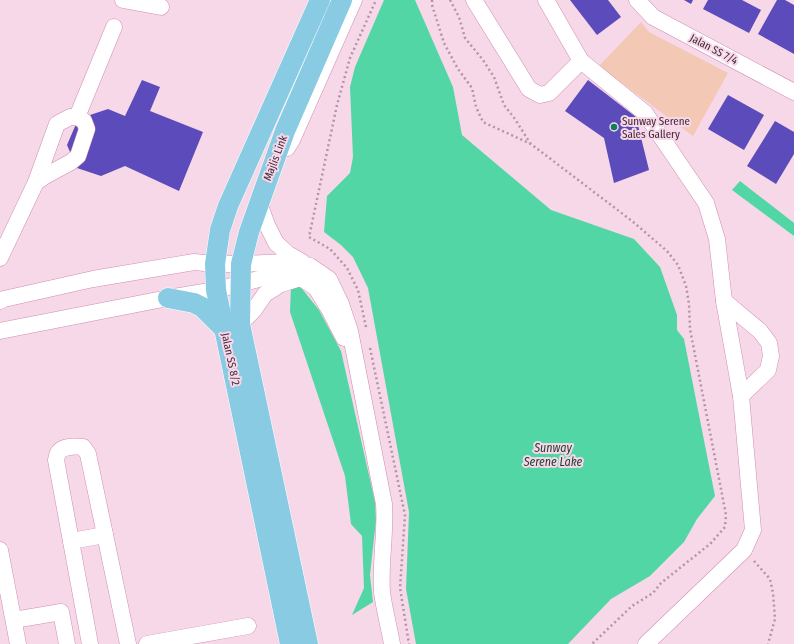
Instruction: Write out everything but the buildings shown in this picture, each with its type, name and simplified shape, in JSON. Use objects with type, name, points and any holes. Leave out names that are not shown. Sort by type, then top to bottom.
[{"type":"main road","name":"Majlis Link","points":[[216,290],[215,264],[220,230],[228,206],[320,0]]},
{"type":"main road","name":"Majlis Link","points":[[232,327],[240,284],[241,264],[249,232],[285,131],[342,0]]},
{"type":"main road","name":"Jalan SS 8/2","points":[[216,290],[232,327],[308,644]]},
{"type":"main road","points":[[168,298],[194,303],[232,327]]},
{"type":"main road","name":"Jalan SS 8/2","points":[[232,327],[290,644]]},
{"type":"street","points":[[123,0],[161,7]]},
{"type":"street","points":[[267,180],[292,140],[354,0]]},
{"type":"street","points":[[474,0],[529,89],[540,95],[549,93],[581,60]]},
{"type":"street","points":[[546,0],[581,60],[645,113],[706,204],[717,240],[724,301],[741,396],[753,530],[744,550],[646,644]]},
{"type":"street","name":"Jalan SS 7/4","points":[[637,0],[653,16],[794,92]]},
{"type":"street","points":[[77,117],[114,27]]},
{"type":"street","points":[[0,258],[36,182],[57,124],[70,117],[77,117],[84,121],[87,128],[78,156],[36,182]]},
{"type":"street","points":[[50,144],[55,159],[62,162],[70,162]]},
{"type":"street","points":[[259,203],[276,243],[305,272],[316,288],[342,334],[357,370],[384,504],[385,521],[382,592],[392,644]]},
{"type":"street","points":[[0,301],[93,280],[194,262],[215,264],[287,262],[305,272]]},
{"type":"street","points":[[0,331],[216,290],[263,278],[305,272]]},
{"type":"street","points":[[232,327],[254,310],[265,294],[305,272]]},
{"type":"street","points":[[724,301],[760,331],[769,343],[771,356],[768,370],[741,396]]},
{"type":"street","points":[[90,644],[56,460],[58,452],[65,448],[74,446],[83,447],[88,454],[128,644]]},
{"type":"street","points":[[71,541],[105,535]]},
{"type":"street","points":[[0,550],[18,644]]},
{"type":"street","points":[[14,620],[83,608]]},
{"type":"street","points":[[61,612],[66,644]]},
{"type":"street","points":[[147,644],[248,626]]},
{"type":"path","points":[[366,329],[358,290],[347,268],[330,249],[309,237],[337,105],[350,58],[376,0]]},
{"type":"path","points":[[432,0],[432,5],[444,43],[458,69],[472,88],[476,107],[483,122],[531,144],[632,221],[667,251],[678,265],[686,286],[689,304],[690,328],[726,515],[725,527],[710,544],[661,583],[653,593],[632,606],[592,644]]},
{"type":"path","points":[[450,0],[465,38],[483,60],[494,77],[504,105],[531,144]]},
{"type":"path","points":[[369,344],[405,515],[400,588],[409,644]]},
{"type":"path","points":[[744,550],[770,579],[773,593],[774,619],[768,644]]},
{"type":"shaded area","points":[[641,22],[649,32],[728,73],[693,136],[599,66]]},
{"type":"water","name":"Sunway Serene Lake","points":[[384,0],[415,0],[453,87],[462,135],[551,210],[634,239],[660,267],[677,315],[677,330],[684,339],[715,496],[697,519],[684,542],[650,576],[611,599],[568,644],[416,644],[406,589],[409,512],[368,288],[353,257],[341,245],[324,232],[327,196],[350,173],[353,157],[350,87],[355,67]]},
{"type":"water","points":[[740,181],[794,223],[794,236],[732,190]]},
{"type":"water","points":[[291,285],[299,285],[319,310],[341,351],[375,502],[376,520],[370,575],[373,602],[352,615],[364,588],[362,536],[351,524],[345,476],[290,312]]},
{"type":"place","name":"Sunway Serene Sales Gallery","points":[[614,127]]}]
